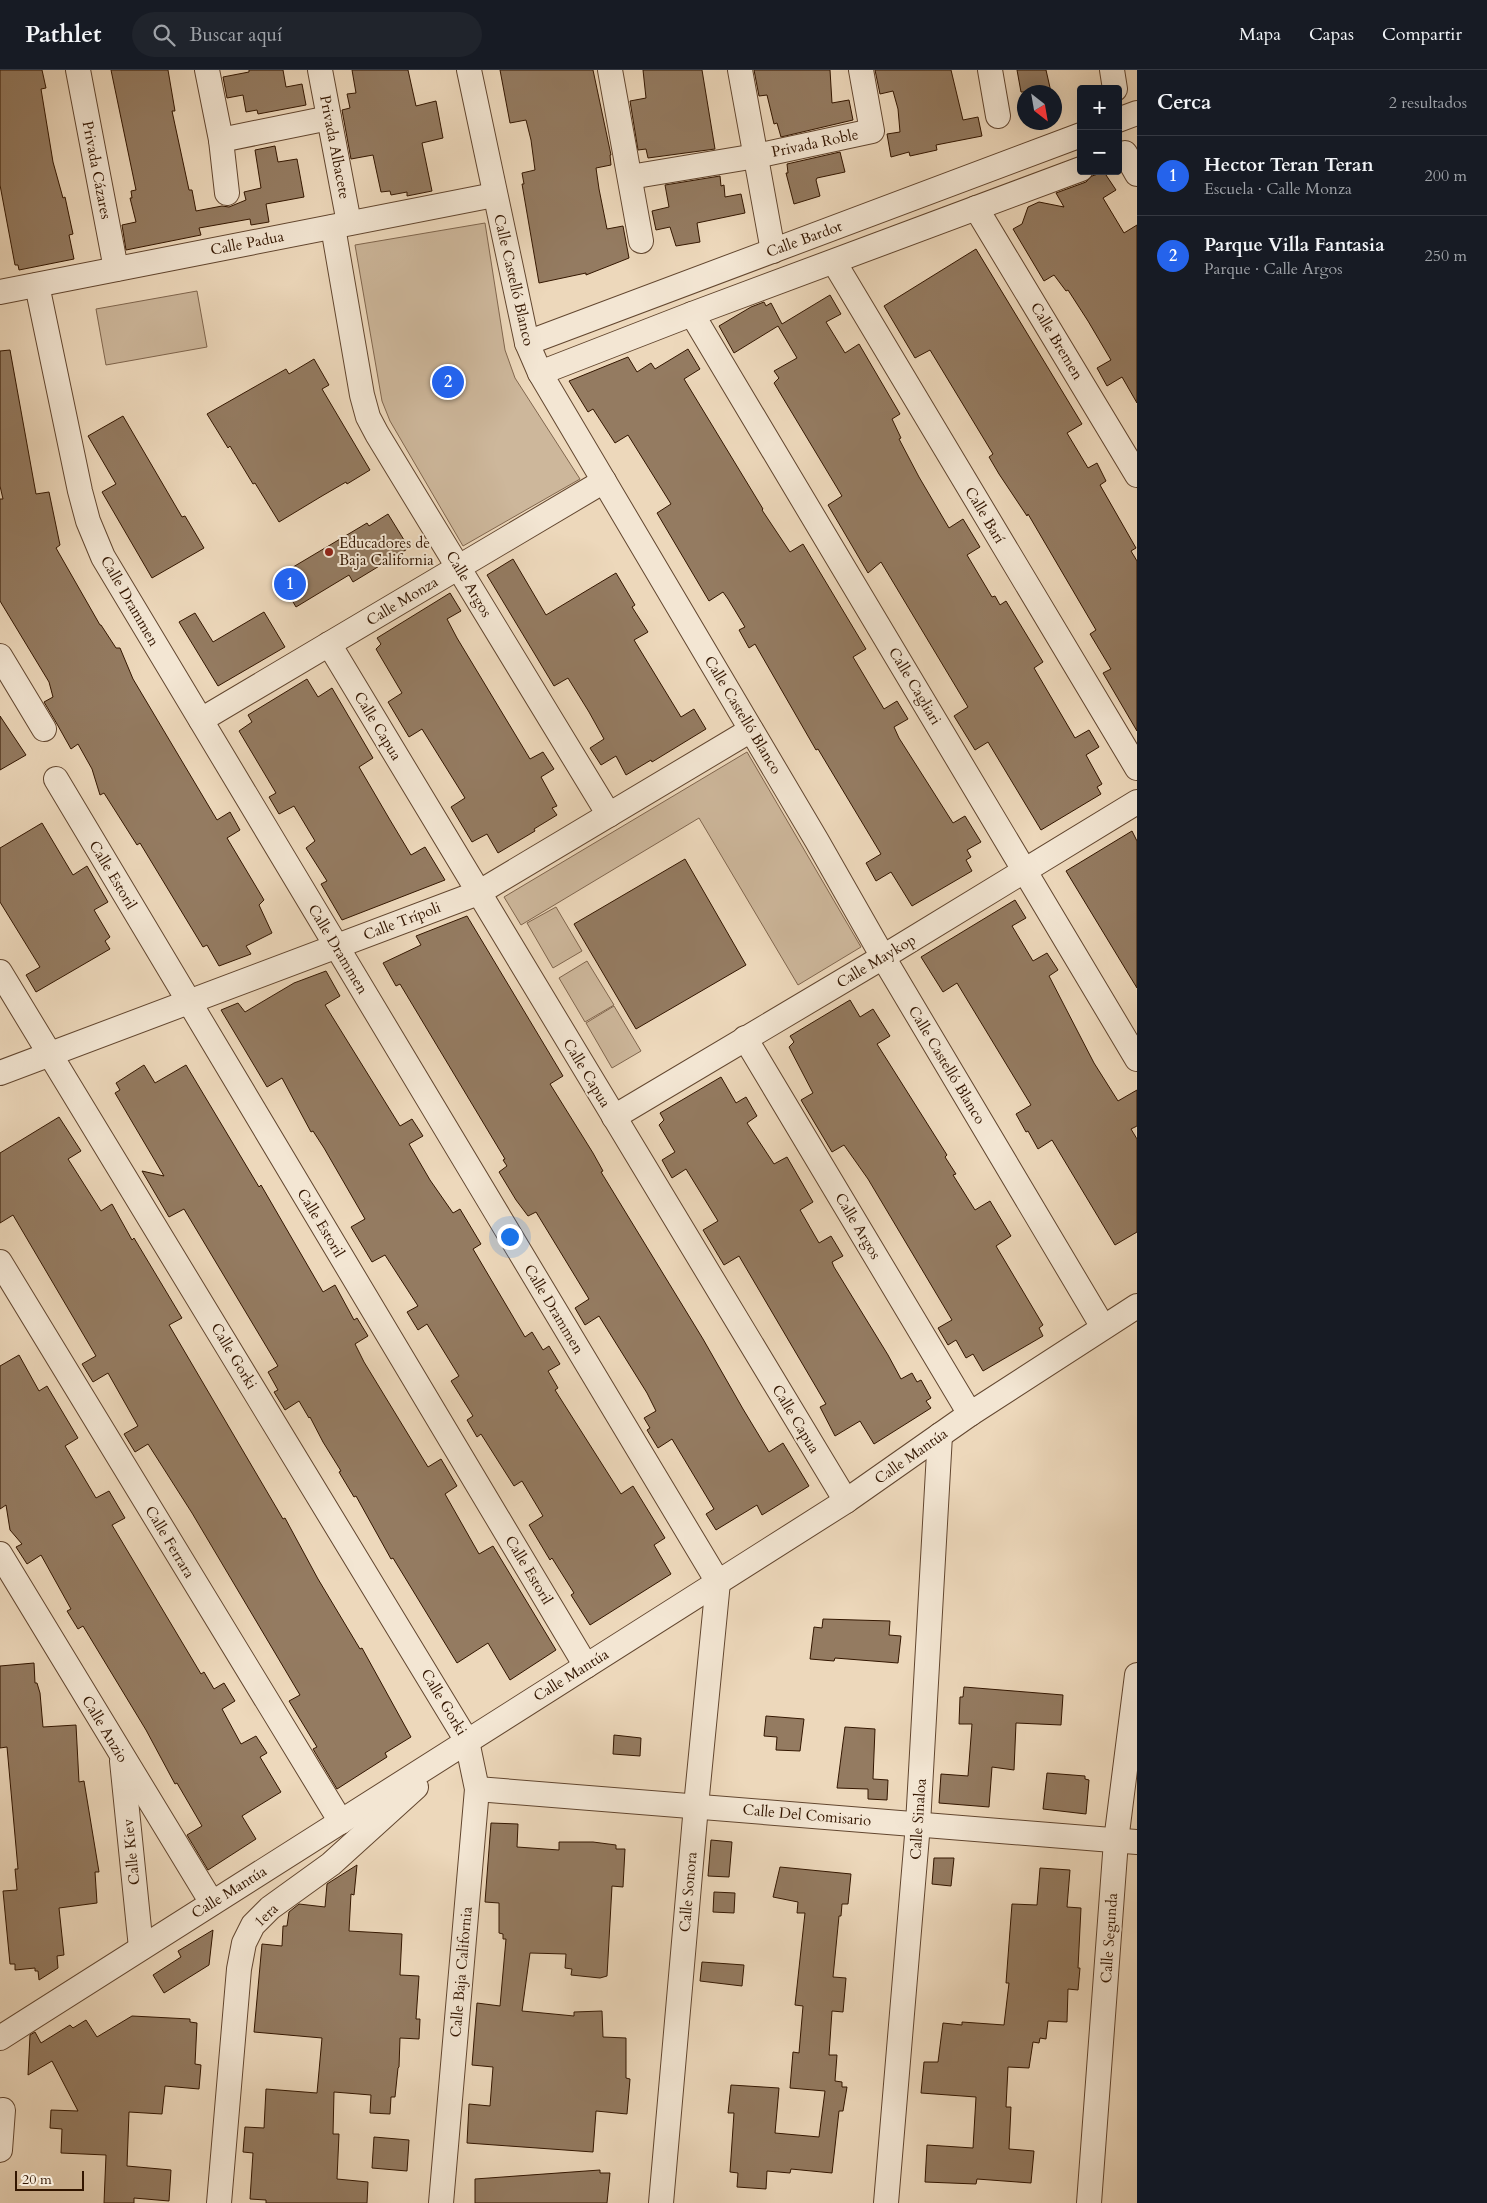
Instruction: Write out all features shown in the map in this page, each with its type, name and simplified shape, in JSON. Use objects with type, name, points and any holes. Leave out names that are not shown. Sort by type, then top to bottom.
[{"type":"street","name":"Privada Cázares","points":[[78,70],[116,269]]},
{"type":"street","points":[[207,70],[221,140],[227,193]]},
{"type":"street","name":"Privada Albacete","points":[[320,70],[329,118],[341,225]]},
{"type":"street","name":"Calle Castelló Blanco","points":[[469,70],[527,344],[540,373],[751,730],[882,957],[1103,1327]]},
{"type":"street","points":[[610,70],[641,241]]},
{"type":"street","name":"Privada Roble","points":[[740,70],[773,251]]},
{"type":"street","name":"Privada Roble","points":[[630,177],[756,156],[872,131],[861,70]]},
{"type":"street","points":[[990,70],[998,116]]},
{"type":"street","points":[[1112,70],[1114,85]]},
{"type":"street","points":[[221,140],[329,118]]},
{"type":"street","name":"Calle Bardot","points":[[527,344],[1077,137]]},
{"type":"street","points":[[1127,153],[1137,174]]},
{"type":"street","points":[[540,373],[692,314],[1077,171]]},
{"type":"street","name":"Calle Padua","points":[[0,292],[494,195]]},
{"type":"street","points":[[895,206],[903,236]]},
{"type":"street","name":"Calle Bremen","points":[[976,208],[1137,475]]},
{"type":"street","name":"Calle Argos","points":[[341,225],[362,395],[368,417],[609,815]]},
{"type":"street","name":"Calle Barí","points":[[834,262],[1137,768]]},
{"type":"street","name":"Calle Drammen","points":[[37,284],[88,521],[103,557],[718,1582]]},
{"type":"street","name":"Calle Cagliari","points":[[692,314],[1137,1059]]},
{"type":"street","name":"Calle Monza","points":[[200,720],[604,481]]},
{"type":"street","name":"Calle Capua","points":[[329,644],[846,1501]]},
{"type":"street","points":[[1,658],[44,730]]},
{"type":"street","name":"Calle Trípoli","points":[[0,1073],[478,892],[751,730]]},
{"type":"street","name":"Calle Estoril","points":[[56,779],[586,1666]]},
{"type":"street","name":"Calle Maykop","points":[[614,1117],[1137,802]]},
{"type":"street","name":"Calle Gorki","points":[[0,972],[467,1741]]},
{"type":"street","name":"Calle Argos","points":[[745,1038],[970,1414]]},
{"type":"street","name":"Calle Ferrara","points":[[0,1262],[341,1822]]},
{"type":"street","name":"Calle Mantúa","points":[[0,2037],[846,1501],[970,1414],[1137,1306]]},
{"type":"street","name":"Calle Sinaloa","points":[[886,2203],[918,1824],[940,1435]]},
{"type":"street","name":"Calle Anzio","points":[[0,1554],[212,1903]]},
{"type":"street","name":"Calle Sonora","points":[[661,2203],[718,1582]]},
{"type":"street","name":"Calle Segunda","points":[[1089,2203],[1126,1842],[1137,1675]]},
{"type":"street","name":"Calle Baja California","points":[[441,2203],[477,1789],[467,1741]]},
{"type":"street","name":"1era","points":[[219,2203],[239,1969],[244,1943],[253,1925],[270,1908],[331,1864],[467,1741]]},
{"type":"street","name":"Calle Kiev","points":[[121,1755],[141,1948]]},
{"type":"street","name":"Calle Del Comisario","points":[[477,1789],[1126,1842]]},
{"type":"street","points":[[0,2150],[3,2110]]},
{"type":"shaded area","points":[[485,223],[505,350],[515,378],[580,479],[463,546],[390,421],[382,401],[355,245]]},
{"type":"shaded area","points":[[197,291],[207,347],[106,365],[96,309]]},
{"type":"shaded area","points":[[747,752],[861,947],[798,985],[699,818],[521,925],[504,897]]},
{"type":"shaded area","points":[[556,907],[582,951],[553,968],[527,923]]},
{"type":"shaded area","points":[[587,961],[614,1005],[585,1022],[559,978]]},
{"type":"shaded area","points":[[614,1006],[641,1051],[612,1068],[586,1023]]},
{"type":"building","points":[[0,70],[42,70],[46,88],[41,89],[53,162],[63,198],[65,197],[73,234],[69,235],[74,259],[19,270],[18,265],[15,265],[0,185]]},
{"type":"building","points":[[111,70],[168,70],[175,111],[172,111],[189,190],[192,190],[196,211],[222,206],[229,207],[246,200],[244,192],[261,188],[255,150],[275,146],[278,162],[297,159],[304,197],[266,204],[269,222],[251,225],[250,219],[199,228],[201,235],[126,250],[122,225],[136,222],[130,198],[132,198],[131,191],[136,190]]},
{"type":"building","points":[[249,70],[283,70],[286,87],[302,84],[306,105],[258,114],[257,110],[246,112],[243,95],[227,98],[223,77],[249,72]]},
{"type":"building","points":[[352,70],[408,70],[416,106],[436,101],[443,138],[422,143],[432,191],[407,196],[407,192],[391,195],[390,191],[381,192],[373,155],[351,159],[342,110],[350,108],[347,94],[356,93]]},
{"type":"building","points":[[500,70],[593,70],[611,155],[611,165],[596,168],[599,189],[607,229],[623,226],[629,258],[586,275],[586,273],[539,283],[522,184],[524,184],[522,173],[535,170],[531,140],[526,120],[510,123]]},
{"type":"building","points":[[643,70],[702,70],[715,149],[648,158],[646,149],[638,150],[630,101],[646,98]]},
{"type":"building","points":[[754,70],[830,70],[832,103],[849,100],[853,120],[781,137],[777,123],[774,124],[767,95],[759,96]]},
{"type":"building","points":[[875,70],[951,70],[963,120],[978,117],[982,136],[936,145],[937,150],[910,156],[909,152],[891,157],[887,134],[900,132],[898,109],[893,91],[880,94]]},
{"type":"building","points":[[1017,70],[1046,70],[1049,85],[1020,85]]},
{"type":"building","points":[[840,152],[845,172],[817,178],[820,196],[794,204],[786,173],[788,173],[787,164]]},
{"type":"building","points":[[1106,175],[1116,190],[1103,198],[1124,233],[1137,225],[1137,403],[1122,377],[1107,386],[1097,368],[1111,360],[1088,321],[1068,290],[1066,291],[1054,275],[1044,281],[1013,229],[1022,224],[1028,207],[1039,202],[1064,207],[1056,193],[1086,182],[1092,176]]},
{"type":"building","points":[[720,176],[721,186],[724,185],[725,197],[741,194],[745,213],[697,223],[700,242],[676,246],[670,227],[656,230],[652,211],[669,207],[665,185]]},
{"type":"building","points":[[976,249],[1082,424],[1067,433],[1088,468],[1097,463],[1106,481],[1100,485],[1136,548],[1131,551],[1137,561],[1137,731],[1103,673],[1111,669],[1090,634],[1096,630],[1028,514],[1027,516],[989,457],[993,454],[930,350],[915,358],[884,306]]},
{"type":"building","points":[[830,295],[841,314],[826,322],[845,353],[859,344],[900,414],[892,419],[901,438],[899,439],[949,528],[963,519],[980,547],[967,555],[992,597],[995,596],[1000,605],[1006,601],[1043,662],[1034,668],[1075,738],[1089,730],[1099,747],[1086,755],[1102,784],[1097,787],[1101,794],[1041,830],[988,742],[975,750],[954,716],[968,707],[881,562],[868,573],[828,505],[842,496],[774,383],[779,378],[774,371],[797,358],[778,326],[734,353],[719,326],[751,307],[764,302],[766,306],[771,303],[782,324]]},
{"type":"building","points":[[688,349],[700,369],[684,379],[762,510],[790,552],[803,544],[866,649],[853,657],[884,709],[897,701],[908,719],[894,727],[953,823],[965,816],[981,842],[967,850],[971,857],[966,860],[972,871],[912,906],[891,872],[876,881],[866,863],[881,854],[818,749],[816,750],[755,644],[749,648],[739,630],[745,627],[728,599],[723,592],[709,601],[657,513],[671,504],[628,435],[615,443],[593,409],[588,412],[569,381],[628,357],[637,372],[651,363],[655,369]]},
{"type":"building","points":[[10,350],[36,494],[49,492],[60,545],[56,548],[100,625],[116,648],[120,648],[133,679],[217,820],[230,812],[240,830],[227,838],[264,900],[259,905],[272,933],[246,946],[251,954],[219,966],[207,945],[203,947],[140,843],[137,845],[104,793],[100,795],[92,769],[78,744],[71,749],[44,702],[53,697],[49,682],[0,601],[0,499],[3,499],[0,486],[0,351]]},
{"type":"building","points":[[314,359],[329,385],[322,389],[370,470],[279,522],[255,483],[253,484],[230,446],[228,448],[207,414],[286,369],[289,374]]},
{"type":"building","points":[[123,416],[182,517],[185,516],[204,548],[152,578],[102,492],[116,484],[88,436]]},
{"type":"building","points":[[388,514],[409,548],[353,582],[349,575],[296,607],[278,576],[367,523],[369,526]]},
{"type":"building","points":[[513,559],[546,615],[616,573],[635,605],[632,607],[648,632],[634,640],[681,717],[694,709],[706,729],[652,762],[651,760],[626,775],[616,756],[601,765],[590,748],[604,739],[589,712],[568,678],[554,686],[487,575]]},
{"type":"building","points":[[450,593],[461,611],[447,619],[457,638],[530,759],[543,752],[554,769],[541,777],[557,806],[552,808],[557,815],[534,829],[535,831],[498,853],[487,834],[472,842],[451,807],[465,798],[422,729],[409,737],[388,702],[402,693],[376,649],[381,644],[377,638]]},
{"type":"building","points":[[264,612],[285,647],[218,686],[179,622],[195,613],[213,642]]},
{"type":"building","points":[[307,679],[318,697],[332,688],[373,758],[359,767],[390,820],[411,855],[425,847],[445,880],[342,920],[321,884],[327,881],[306,848],[315,841],[294,806],[279,814],[269,797],[276,793],[239,731],[252,722],[248,715]]},
{"type":"building","points":[[0,716],[26,755],[0,770]]},
{"type":"building","points":[[42,823],[73,875],[87,866],[108,902],[94,910],[110,937],[105,941],[110,949],[36,992],[26,975],[40,967],[0,902],[0,848]]},
{"type":"building","points":[[1132,831],[1137,841],[1137,988],[1066,871]]},
{"type":"building","points":[[685,859],[746,965],[636,1029],[574,924]]},
{"type":"building","points":[[1015,900],[1026,918],[1012,926],[1033,961],[1047,953],[1058,970],[1049,976],[1094,1063],[1118,1101],[1137,1090],[1137,1126],[1131,1129],[1137,1139],[1137,1232],[1115,1245],[1052,1140],[1038,1149],[1028,1131],[1026,1132],[1016,1114],[1031,1105],[957,983],[943,992],[921,957]]},
{"type":"building","points":[[467,916],[563,1076],[550,1084],[593,1153],[603,1171],[601,1172],[703,1339],[743,1409],[769,1452],[783,1443],[809,1486],[762,1515],[757,1505],[716,1530],[706,1514],[714,1509],[672,1439],[658,1448],[647,1430],[650,1428],[644,1418],[656,1411],[647,1393],[599,1316],[585,1325],[575,1308],[589,1299],[536,1212],[528,1216],[516,1200],[499,1172],[507,1166],[503,1160],[505,1159],[400,984],[396,986],[383,963],[421,945],[416,936]]},
{"type":"building","points":[[326,971],[340,996],[325,1005],[400,1126],[412,1119],[423,1136],[409,1144],[430,1180],[453,1213],[460,1209],[481,1244],[473,1249],[525,1337],[532,1332],[543,1350],[549,1346],[560,1364],[548,1371],[558,1388],[555,1390],[621,1494],[633,1486],[665,1538],[654,1545],[671,1574],[590,1625],[571,1595],[574,1593],[552,1558],[550,1560],[529,1525],[543,1516],[522,1481],[514,1486],[481,1434],[477,1437],[467,1420],[473,1416],[451,1381],[459,1376],[427,1324],[418,1330],[407,1312],[418,1306],[385,1255],[372,1262],[351,1227],[365,1219],[324,1148],[313,1131],[311,1132],[282,1078],[267,1087],[221,1010],[238,1003],[245,1012],[294,983]]},
{"type":"building","points":[[850,1000],[860,1017],[873,1009],[890,1036],[877,1044],[947,1155],[945,1157],[956,1174],[953,1175],[975,1210],[990,1201],[1011,1236],[996,1246],[1043,1325],[1039,1328],[1043,1336],[983,1371],[973,1354],[966,1358],[956,1340],[948,1345],[938,1328],[952,1320],[868,1179],[844,1145],[832,1152],[801,1100],[813,1093],[789,1047],[794,1042],[790,1036]]},
{"type":"building","points":[[144,1065],[155,1083],[186,1065],[259,1187],[261,1185],[323,1292],[335,1285],[354,1320],[357,1318],[368,1336],[355,1344],[364,1362],[428,1467],[441,1459],[457,1486],[445,1494],[479,1554],[493,1546],[556,1650],[510,1680],[488,1643],[457,1663],[393,1558],[391,1559],[356,1496],[354,1497],[339,1472],[341,1471],[310,1417],[299,1401],[285,1410],[274,1392],[278,1390],[268,1372],[278,1366],[184,1209],[169,1217],[142,1171],[164,1176],[115,1093],[120,1090],[116,1083]]},
{"type":"building","points":[[721,1077],[736,1103],[746,1097],[757,1116],[747,1123],[774,1164],[787,1157],[813,1202],[800,1210],[819,1243],[831,1236],[843,1256],[832,1262],[834,1267],[901,1379],[912,1373],[917,1382],[921,1380],[931,1398],[926,1401],[931,1408],[874,1444],[860,1421],[835,1436],[820,1407],[826,1404],[739,1256],[724,1265],[703,1230],[718,1221],[686,1169],[672,1178],[662,1160],[675,1152],[659,1125],[664,1120],[660,1113]]},
{"type":"building","points":[[59,1117],[81,1151],[68,1159],[101,1211],[112,1204],[132,1240],[134,1238],[182,1318],[169,1325],[283,1519],[285,1518],[318,1579],[360,1649],[362,1648],[411,1737],[385,1753],[387,1757],[337,1789],[313,1749],[317,1747],[289,1701],[300,1695],[192,1513],[148,1444],[135,1452],[124,1434],[138,1426],[108,1373],[93,1382],[82,1364],[96,1356],[13,1215],[0,1223],[0,1153]]},
{"type":"building","points":[[19,1355],[39,1391],[47,1386],[78,1438],[65,1446],[96,1498],[109,1491],[125,1518],[112,1525],[201,1674],[204,1672],[214,1689],[224,1683],[235,1701],[222,1709],[241,1744],[256,1736],[267,1753],[260,1757],[281,1792],[242,1816],[256,1839],[208,1870],[187,1835],[202,1826],[177,1783],[175,1784],[146,1730],[83,1626],[78,1629],[67,1611],[71,1609],[41,1555],[27,1564],[16,1547],[22,1544],[10,1530],[6,1505],[0,1509],[0,1366]]},
{"type":"building","points":[[823,1619],[890,1621],[889,1635],[901,1636],[898,1663],[835,1658],[834,1661],[810,1659],[814,1627],[822,1628]]},
{"type":"building","points":[[34,1663],[35,1683],[37,1683],[40,1693],[43,1727],[76,1725],[79,1782],[84,1781],[99,1872],[95,1872],[97,1903],[59,1908],[64,1955],[57,1956],[58,1968],[39,1980],[38,1971],[35,1971],[35,1968],[15,1970],[15,1964],[10,1964],[3,1891],[17,1890],[15,1869],[18,1869],[7,1747],[0,1748],[0,1666]]},
{"type":"building","points":[[964,1687],[1063,1695],[1061,1725],[1016,1723],[1014,1770],[992,1767],[989,1807],[939,1803],[941,1774],[968,1776],[972,1724],[959,1724],[960,1697],[963,1697]]},
{"type":"building","points":[[766,1716],[804,1719],[800,1751],[776,1750],[777,1737],[764,1736]]},
{"type":"building","points":[[845,1727],[875,1729],[873,1779],[888,1780],[887,1800],[868,1799],[868,1789],[837,1788]]},
{"type":"building","points":[[614,1735],[641,1738],[640,1756],[613,1754]]},
{"type":"building","points":[[1047,1773],[1085,1776],[1085,1779],[1089,1780],[1086,1814],[1043,1809]]},
{"type":"building","points":[[491,1823],[518,1824],[517,1847],[559,1850],[559,1842],[593,1842],[616,1845],[616,1849],[625,1849],[623,1887],[612,1886],[607,1976],[600,1978],[571,1975],[572,1969],[565,1968],[566,1954],[530,1953],[522,2011],[574,2016],[574,2012],[602,2011],[603,2037],[626,2038],[626,2078],[630,2079],[627,2114],[596,2111],[593,2152],[467,2143],[469,2104],[490,2106],[493,2067],[472,2065],[477,2003],[500,2006],[506,1939],[503,1939],[503,1934],[499,1933],[499,1903],[485,1902]]},
{"type":"building","points":[[711,1840],[732,1842],[729,1877],[708,1876]]},
{"type":"building","points":[[934,1858],[954,1858],[951,1886],[932,1884]]},
{"type":"building","points":[[357,1865],[354,1895],[351,1894],[349,1931],[402,1934],[400,1975],[419,1976],[416,2019],[420,2019],[419,2039],[400,2038],[399,2067],[395,2097],[391,2097],[390,2114],[370,2113],[371,2095],[334,2092],[333,2134],[339,2134],[337,2179],[368,2182],[367,2203],[266,2203],[266,2200],[250,2199],[253,2153],[243,2152],[245,2127],[264,2128],[266,2089],[317,2093],[322,2038],[254,2032],[262,1944],[282,1946],[283,1926],[287,1926],[289,1912],[299,1904],[325,1907],[327,1884]]},
{"type":"building","points":[[780,1867],[851,1874],[848,1904],[842,1904],[841,1916],[839,1916],[833,1977],[846,1978],[843,2012],[832,2011],[829,2055],[837,2055],[835,2081],[842,2082],[842,2087],[847,2087],[843,2111],[839,2111],[832,2173],[791,2169],[790,2173],[767,2171],[766,2189],[737,2187],[738,2173],[730,2172],[734,2113],[728,2113],[731,2085],[779,2088],[775,2133],[819,2137],[825,2091],[790,2088],[793,2052],[799,2053],[803,2006],[795,2005],[805,1913],[797,1913],[798,1902],[773,1897]]},
{"type":"building","points":[[1040,1868],[1070,1870],[1067,1907],[1081,1908],[1078,1968],[1080,1968],[1078,1990],[1068,1989],[1067,2022],[1048,2021],[1046,2039],[1040,2038],[1039,2043],[1033,2042],[1029,2068],[1008,2067],[1006,2107],[1011,2107],[1009,2149],[1034,2151],[1031,2183],[977,2179],[976,2184],[925,2182],[927,2145],[973,2148],[976,2097],[921,2093],[924,2062],[938,2062],[943,2023],[962,2025],[962,2022],[1004,2025],[1009,1983],[1006,1983],[1012,1904],[1037,1905]]},
{"type":"building","points":[[714,1892],[735,1893],[734,1913],[713,1912]]},
{"type":"building","points":[[213,1930],[209,1965],[164,1993],[153,1975],[181,1957],[178,1951]]},
{"type":"building","points":[[702,1962],[744,1965],[742,1986],[700,1981]]},
{"type":"building","points":[[132,2016],[190,2019],[190,2022],[197,2023],[195,2064],[201,2065],[199,2089],[165,2086],[162,2114],[129,2112],[127,2166],[171,2170],[169,2201],[134,2198],[134,2203],[104,2203],[106,2155],[61,2153],[62,2129],[50,2128],[51,2110],[78,2111],[52,2061],[28,2075],[30,2035],[35,2032],[41,2043],[70,2025],[73,2028],[86,2020],[97,2037]]},
{"type":"building","points":[[374,2137],[409,2140],[407,2171],[372,2168]]},
{"type":"building","points":[[600,2170],[600,2173],[610,2173],[607,2203],[475,2203],[475,2179]]},
{"type":"place","name":"Parque Villa Fantasia","points":[[448,382]]},
{"type":"place","name":"Educadores de Baja California","points":[[329,552]]},
{"type":"place","name":"Hector Teran Teran","points":[[290,584]]}]
